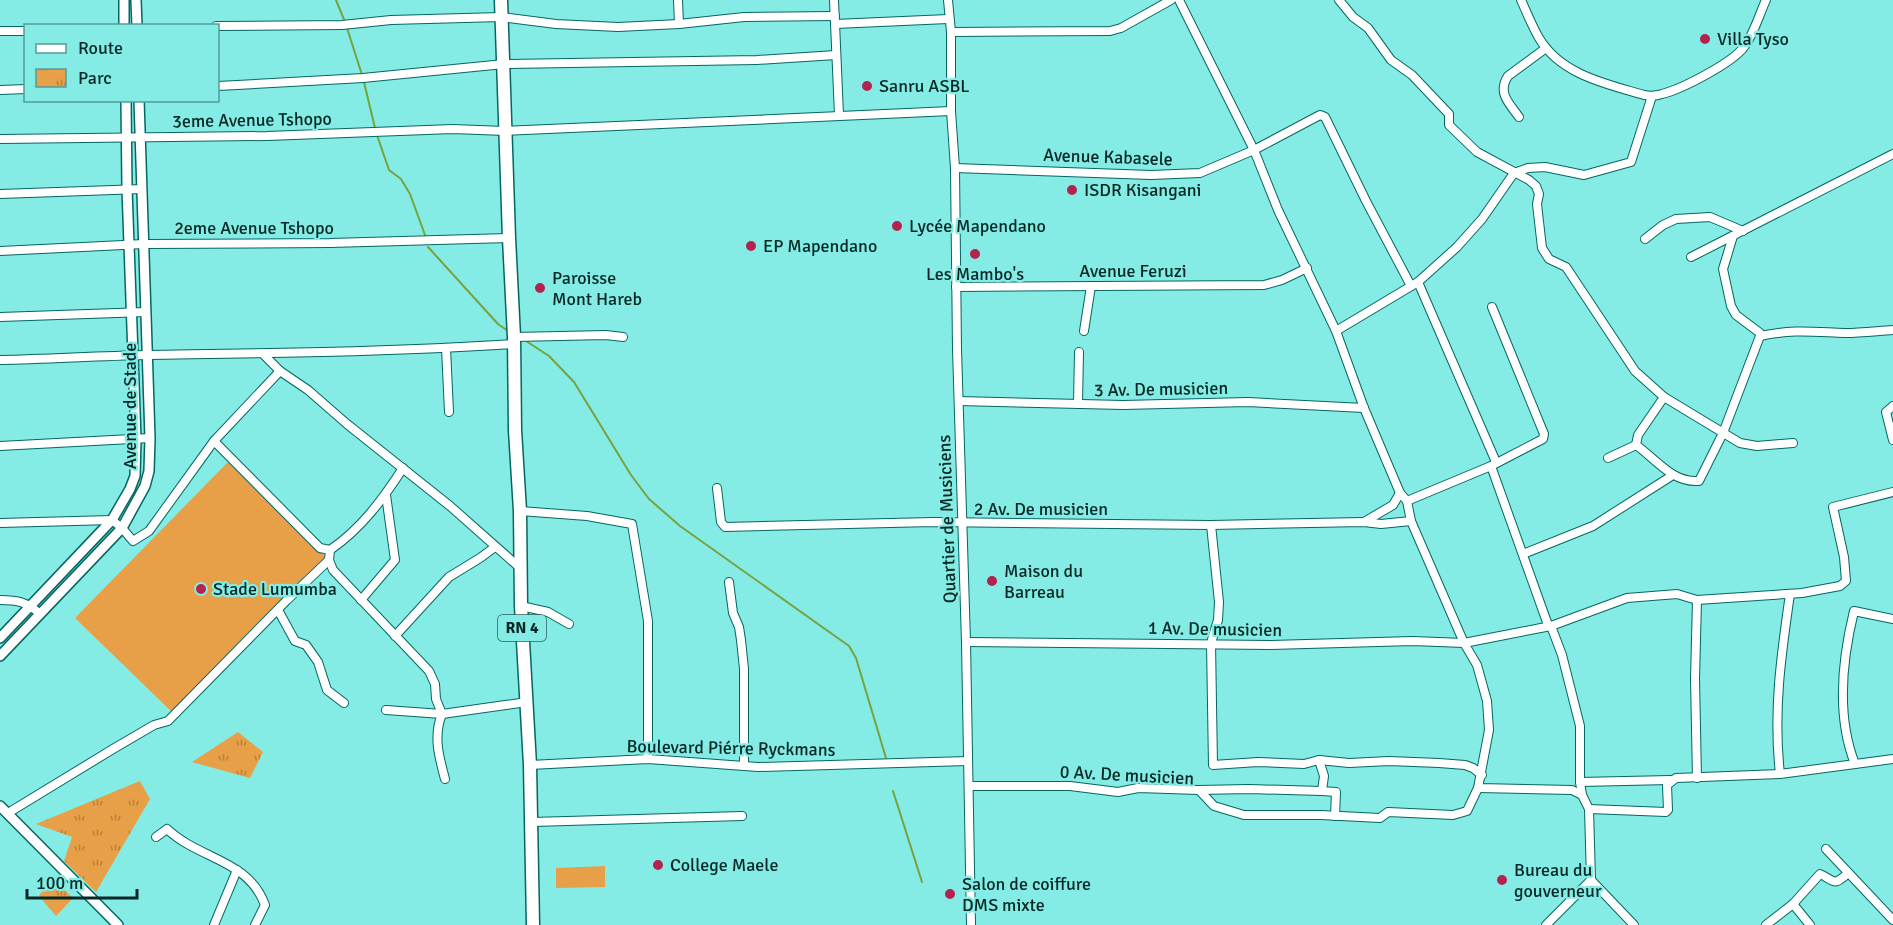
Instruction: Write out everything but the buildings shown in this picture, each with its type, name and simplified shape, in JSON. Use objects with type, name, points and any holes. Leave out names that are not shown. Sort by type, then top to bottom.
[{"type":"highway","name":"RN 4","points":[[501,0],[508,238],[514,340],[515,430],[520,511],[520,606],[532,822],[533,919]]},
{"type":"street","points":[[124,0],[124,24]]},
{"type":"street","points":[[136,0],[137,24]]},
{"type":"street","points":[[678,0],[679,24]]},
{"type":"street","points":[[834,0],[839,115]]},
{"type":"street","name":"Quartier de Musiciens","points":[[948,0],[955,168],[971,925]]},
{"type":"street","points":[[951,32],[1110,31],[1122,28],[1171,0]]},
{"type":"street","points":[[1179,0],[1254,150],[1278,210],[1336,330],[1364,408],[1400,493],[1407,501],[1494,464],[1541,441],[1544,436],[1532,401],[1492,307]]},
{"type":"street","points":[[1339,0],[1353,18],[1368,28],[1391,60],[1412,75],[1449,114],[1449,125],[1477,152],[1536,186],[1539,194],[1542,248],[1549,259],[1566,267],[1635,371],[1664,397],[1740,442],[1757,446],[1793,443]]},
{"type":"street","points":[[1521,0],[1546,48],[1568,66],[1588,78],[1652,96],[1662,94],[1702,76],[1735,56],[1744,47],[1766,0]]},
{"type":"street","points":[[219,26],[342,25],[501,17],[556,24],[618,27],[679,24],[744,17],[835,20],[948,19]]},
{"type":"street","points":[[0,31],[24,30]]},
{"type":"street","points":[[1519,117],[1503,95],[1504,82],[1508,76],[1546,48]]},
{"type":"street","points":[[219,86],[363,78],[504,64],[757,60],[836,55]]},
{"type":"street","points":[[0,90],[24,89]]},
{"type":"street","points":[[1336,330],[1414,284],[1457,247],[1482,219],[1514,173],[1528,168],[1545,167],[1584,175],[1631,162],[1652,96]]},
{"type":"street","points":[[0,638],[112,520],[135,476],[136,439],[126,102]]},
{"type":"street","name":"Avenue de Stade","points":[[0,656],[122,528],[145,486],[150,438],[139,102]]},
{"type":"street","name":"3eme Avenue Tshopo","points":[[0,139],[267,136],[453,129],[505,131],[951,111]]},
{"type":"street","name":"Avenue Kabasele","points":[[955,168],[1184,175],[1210,170],[1254,150],[1318,115],[1325,117],[1366,201],[1414,284],[1494,464],[1523,554],[1565,665],[1580,726],[1580,782],[1582,795],[1589,809]]},
{"type":"street","points":[[1690,257],[1893,154]]},
{"type":"street","points":[[0,194],[142,189]]},
{"type":"street","points":[[1645,239],[1668,222],[1686,218],[1714,217],[1743,231]]},
{"type":"street","points":[[1636,445],[1651,455],[1673,476],[1688,482],[1699,481],[1723,434],[1760,336],[1760,333],[1736,315],[1731,306],[1723,269],[1733,236]]},
{"type":"street","name":"2eme Avenue Tshopo","points":[[0,251],[144,244],[342,243],[508,238]]},
{"type":"street","name":"Avenue Feruzi","points":[[956,287],[1264,285],[1282,280],[1307,268]]},
{"type":"street","points":[[1084,332],[1091,286]]},
{"type":"street","points":[[0,316],[146,312]]},
{"type":"street","points":[[1760,336],[1803,330],[1847,333],[1893,330]]},
{"type":"street","points":[[0,360],[133,355],[264,355],[446,348],[514,340],[623,337]]},
{"type":"street","points":[[446,348],[449,412]]},
{"type":"street","points":[[1078,404],[1079,352]]},
{"type":"street","points":[[264,355],[280,371],[308,390],[346,424],[450,506],[519,567]]},
{"type":"street","points":[[0,523],[112,520],[133,541],[149,531],[214,441],[280,371]]},
{"type":"street","points":[[1636,445],[1638,435],[1664,397]]},
{"type":"street","name":"3 Av. De musicien","points":[[959,401],[1123,405],[1248,402],[1364,408]]},
{"type":"street","points":[[1893,406],[1886,412],[1893,440]]},
{"type":"street","points":[[0,446],[150,438]]},
{"type":"street","points":[[214,441],[320,548],[330,550]]},
{"type":"street","points":[[1608,458],[1636,445]]},
{"type":"street","points":[[403,468],[371,513],[330,550],[329,560],[333,570],[429,671],[435,684],[436,699],[442,714],[437,746],[445,779]]},
{"type":"street","points":[[1523,554],[1593,526],[1673,476]]},
{"type":"street","name":"2 Av. De musicien","points":[[717,488],[721,522],[725,527],[922,522],[1211,525],[1364,522],[1381,524],[1411,521]]},
{"type":"street","name":"1 Av. De musicien","points":[[966,642],[1271,645],[1413,640],[1464,643],[1550,626],[1627,598],[1677,594],[1697,600],[1790,594],[1840,586],[1846,581],[1844,557],[1833,507],[1893,492]]},
{"type":"street","points":[[1364,522],[1393,505],[1400,493]]},
{"type":"street","points":[[361,600],[395,560],[386,495]]},
{"type":"street","name":"0 Av. De musicien","points":[[969,786],[1070,786],[1118,792],[1138,788],[1199,790],[1214,806],[1244,814],[1380,818],[1389,812],[1452,815],[1467,811],[1482,775],[1489,730],[1487,701],[1477,665],[1464,643],[1411,521],[1407,501]]},
{"type":"street","points":[[520,511],[587,516],[632,524],[648,621],[648,759]]},
{"type":"street","points":[[1211,525],[1220,602],[1218,620],[1211,643],[1213,765],[1258,762],[1304,764],[1319,760],[1349,764],[1389,761],[1451,763],[1473,768],[1482,775]]},
{"type":"street","points":[[395,636],[449,577],[495,547]]},
{"type":"street","points":[[8,813],[154,725],[168,721],[329,560]]},
{"type":"street","points":[[729,582],[733,613],[739,627],[744,669],[744,766]]},
{"type":"street","points":[[1780,774],[1776,739],[1778,698],[1781,654],[1790,594]]},
{"type":"street","points":[[0,600],[15,600],[31,606],[40,614]]},
{"type":"street","points":[[1697,600],[1695,679],[1697,778]]},
{"type":"street","points":[[520,606],[548,612],[568,624]]},
{"type":"street","points":[[278,610],[295,641],[306,645],[318,662],[327,690],[344,703]]},
{"type":"street","points":[[1855,764],[1848,746],[1844,718],[1847,640],[1854,612],[1893,619]]},
{"type":"street","points":[[386,710],[442,714],[527,702]]},
{"type":"street","name":"Boulevard Piérre Ryckmans","points":[[530,765],[648,759],[744,766],[968,761]]},
{"type":"street","points":[[1580,782],[1780,774],[1893,759]]},
{"type":"street","points":[[1319,760],[1324,776],[1322,791]]},
{"type":"street","points":[[1634,925],[1591,880],[1589,809],[1666,812],[1668,810],[1666,785],[1670,780]]},
{"type":"street","points":[[1478,789],[1572,790],[1582,795]]},
{"type":"street","points":[[1199,790],[1336,792],[1335,816]]},
{"type":"street","points":[[0,806],[118,925]]},
{"type":"street","points":[[532,822],[742,816]]},
{"type":"street","points":[[156,837],[167,829],[193,849],[237,870],[252,881],[260,891],[265,905],[255,925]]},
{"type":"street","points":[[1826,849],[1893,920]]},
{"type":"street","points":[[214,925],[237,870]]},
{"type":"street","points":[[1766,925],[1793,904],[1820,874],[1831,882],[1837,882],[1848,873]]},
{"type":"street","points":[[1546,925],[1591,880]]},
{"type":"street","points":[[1793,904],[1810,925]]},
{"type":"green space","name":"Stade Lumumba","points":[[228,462],[328,559],[175,715],[75,618]]},
{"type":"green space","points":[[238,732],[263,752],[250,778],[192,762]]},
{"type":"green space","points":[[140,781],[150,799],[96,892],[64,861],[72,837],[36,824]]},
{"type":"green space","points":[[605,866],[605,887],[556,888],[556,868]]},
{"type":"green space","points":[[51,878],[73,898],[56,916],[39,896]]},
{"type":"waterway","points":[[336,0],[345,22]]},
{"type":"waterway","points":[[347,28],[363,78],[375,128]]},
{"type":"waterway","points":[[377,135],[389,170],[401,179],[410,194],[425,235]]},
{"type":"waterway","points":[[428,247],[498,324],[508,331]]},
{"type":"waterway","points":[[523,339],[549,356],[574,382],[631,475],[649,499],[680,526],[849,646],[856,658],[886,758]]},
{"type":"waterway","points":[[893,791],[922,882]]},
{"type":"place","name":"Villa Tyso","points":[[1705,39]]},
{"type":"place","name":"Sanru ASBL","points":[[867,86]]},
{"type":"place","name":"ISDR Kisangani","points":[[1072,190]]},
{"type":"place","name":"Lycée Mapendano","points":[[897,226]]},
{"type":"place","name":"EP Mapendano","points":[[751,246]]},
{"type":"place","name":"Les Mambo's","points":[[975,254]]},
{"type":"place","name":"Paroisse Mont Hareb","points":[[540,288]]},
{"type":"place","name":"Maison du Barreau","points":[[992,581]]},
{"type":"place","name":"Stade Lumumba","points":[[201,589]]},
{"type":"place","name":"College Maele","points":[[658,865]]},
{"type":"place","name":"Bureau du gouverneur","points":[[1502,880]]},
{"type":"place","name":"Salon de coiffure DMS mixte","points":[[950,894]]}]
